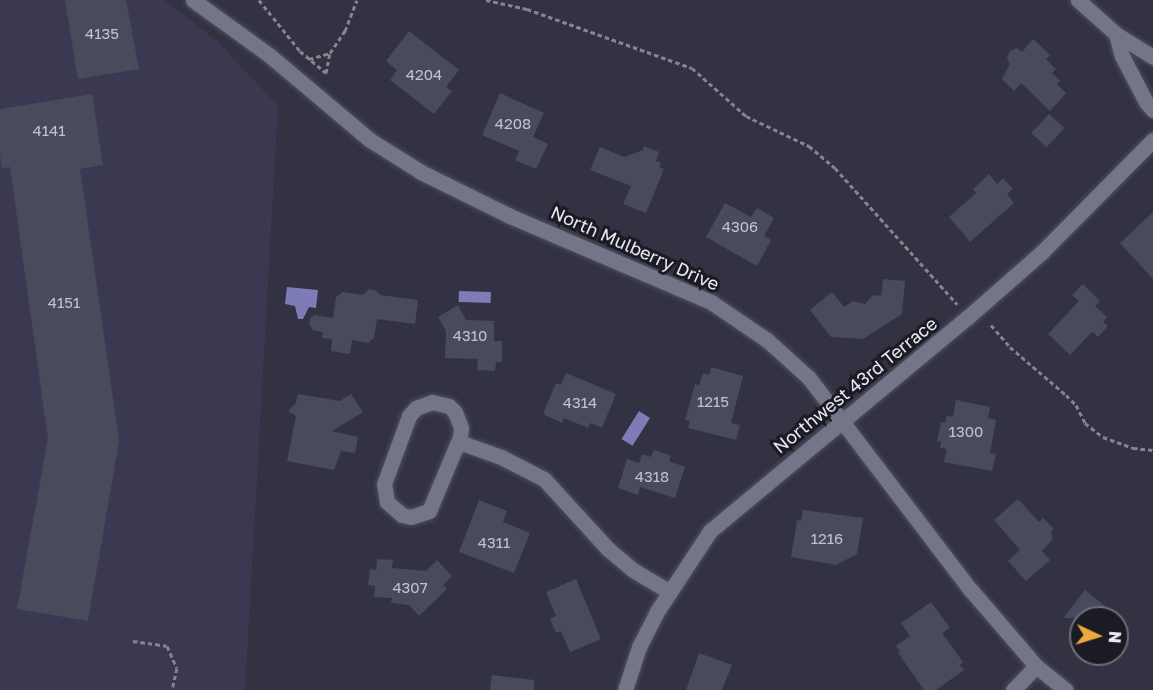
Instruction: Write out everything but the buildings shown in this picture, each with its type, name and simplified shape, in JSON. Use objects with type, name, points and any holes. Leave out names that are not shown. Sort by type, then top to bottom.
[{"type":"street","name":"North Mulberry Drive","points":[[193,0],[269,55],[370,140],[421,172],[510,216],[711,302],[767,340],[809,378],[970,589],[1036,666],[1066,690]]},
{"type":"street","points":[[1078,0],[1116,34],[1153,57]]},
{"type":"street","points":[[1116,34],[1122,56],[1146,102],[1153,110]]},
{"type":"street","name":"Northwest 43rd Terrace","points":[[625,690],[639,647],[670,592],[711,531],[843,423],[1042,252],[1153,140]]},
{"type":"street","points":[[432,402],[449,406],[459,420],[461,428],[459,442],[429,511],[411,517],[393,510],[384,494],[384,484],[409,416],[416,408],[432,402]]},
{"type":"street","points":[[459,442],[501,456],[544,478],[608,549],[633,570],[670,592]]},
{"type":"street","points":[[1013,690],[1036,666]]},
{"type":"path","points":[[259,0],[284,33],[309,59],[326,72],[330,53],[345,31],[357,0]]},
{"type":"path","points":[[486,0],[527,9],[692,68],[746,116],[809,146],[835,168],[957,304]]},
{"type":"path","points":[[309,59],[330,53]]},
{"type":"path","points":[[991,325],[1010,347],[1066,395],[1076,405],[1085,423],[1103,437],[1133,448],[1153,450]]},
{"type":"path","points":[[133,641],[157,642],[167,646],[174,656],[177,668],[172,690]]},
{"type":"shaded area","points":[[0,0],[164,0],[217,41],[278,106],[245,690],[0,690]]},
{"type":"shaded area","points":[[287,287],[318,290],[316,308],[309,307],[303,319],[298,319],[295,306],[285,304]]},
{"type":"shaded area","points":[[459,291],[491,292],[491,303],[459,302]]},
{"type":"shaded area","points":[[639,411],[650,418],[633,446],[622,439]]}]
